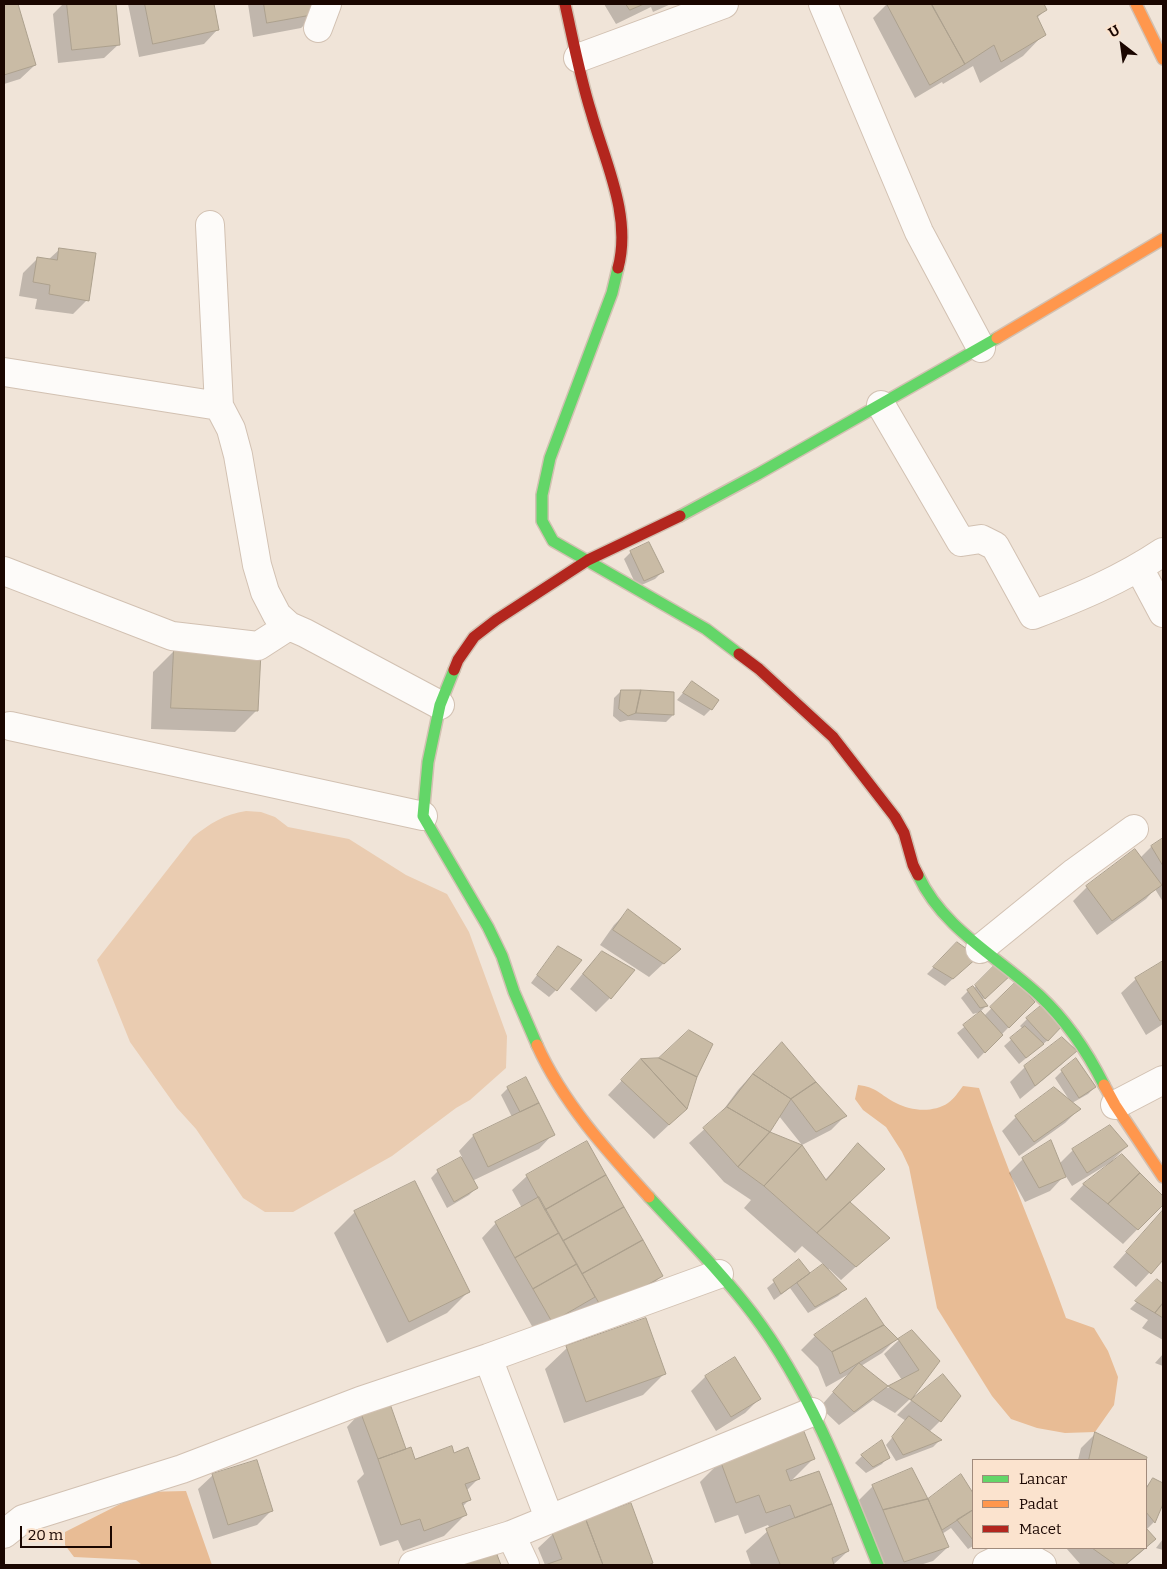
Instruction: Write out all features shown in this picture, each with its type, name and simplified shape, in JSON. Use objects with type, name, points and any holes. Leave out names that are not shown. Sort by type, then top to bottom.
[{"type":"street","points":[[566,4],[590,110],[619,204],[622,234],[620,262],[612,293],[550,458],[542,495],[542,521],[553,540],[706,629],[759,669],[833,737],[895,817],[904,833],[926,892],[950,922],[980,949],[1002,963],[1040,996],[1070,1028],[1087,1052],[1115,1105],[1163,1178]]},
{"type":"street","points":[[578,58],[724,4]]},
{"type":"street","points":[[823,4],[919,232],[980,348]]},
{"type":"street","points":[[1136,4],[1163,60]]},
{"type":"street","points":[[210,225],[219,406],[231,429],[238,455],[257,565],[265,592],[276,615],[289,626],[440,705]]},
{"type":"street","points":[[878,1565],[848,1486],[795,1378],[772,1342],[753,1314],[719,1274],[620,1165],[581,1118],[557,1082],[526,1020],[502,956],[488,927],[423,816],[428,762],[440,705],[458,660],[474,637],[496,620],[588,560],[699,506],[766,470],[980,348],[1163,239]]},
{"type":"street","points":[[4,372],[219,406]]},
{"type":"street","points":[[881,405],[960,542],[982,538],[995,546],[1033,615],[1100,588],[1139,568],[1163,552]]},
{"type":"street","points":[[1139,568],[1163,613]]},
{"type":"street","points":[[4,571],[172,636],[258,646],[289,626]]},
{"type":"street","points":[[10,726],[423,816]]},
{"type":"street","points":[[980,949],[1075,872],[1134,829]]},
{"type":"street","points":[[1115,1105],[1163,1080]]},
{"type":"street","points":[[4,1534],[23,1519],[182,1469],[360,1401],[488,1358],[719,1274]]},
{"type":"street","points":[[488,1358],[549,1518]]},
{"type":"street","points":[[413,1565],[511,1535],[812,1412]]},
{"type":"street","points":[[511,1535],[525,1565]]},
{"type":"street","points":[[987,1565],[1000,1558],[1019,1557],[1042,1565]]},
{"type":"shaded area","points":[[246,811],[261,812],[275,817],[288,827],[349,839],[406,875],[447,894],[469,932],[507,1036],[506,1068],[470,1100],[456,1108],[392,1156],[293,1212],[265,1212],[243,1198],[196,1129],[177,1108],[130,1042],[97,960],[193,837],[218,820],[231,814]]},
{"type":"shaded area","points":[[858,1085],[874,1089],[902,1106],[922,1110],[929,1110],[948,1103],[963,1086],[979,1088],[1066,1318],[1094,1328],[1108,1351],[1118,1377],[1114,1405],[1095,1432],[1065,1433],[1037,1428],[1011,1419],[992,1396],[937,1308],[909,1167],[886,1127],[863,1110],[855,1099]]},
{"type":"shaded area","points":[[186,1491],[212,1565],[142,1565],[136,1560],[74,1557],[65,1545],[65,1532],[144,1492]]},
{"type":"building","points":[[4,4],[18,4],[36,65],[4,75]]},
{"type":"building","points":[[67,4],[116,4],[120,45],[72,50]]},
{"type":"building","points":[[145,4],[214,4],[219,30],[153,44]]},
{"type":"building","points":[[264,4],[315,4],[317,14],[267,23]]},
{"type":"building","points":[[626,4],[644,4],[630,10]]},
{"type":"building","points":[[887,4],[931,4],[965,64],[930,85]]},
{"type":"building","points":[[932,4],[1044,4],[1047,10],[1037,16],[1046,35],[1001,62],[994,45],[965,64]]},
{"type":"building","points":[[59,248],[96,253],[89,301],[49,294],[50,285],[33,282],[37,257],[57,260]]},
{"type":"building","points":[[649,542],[664,572],[644,581],[630,551]]},
{"type":"building","points":[[174,649],[261,652],[258,711],[171,708]]},
{"type":"building","points":[[692,681],[719,700],[712,710],[683,693]]},
{"type":"building","points":[[621,690],[641,690],[636,713],[628,716],[619,709]]},
{"type":"building","points":[[641,690],[674,692],[674,715],[636,713]]},
{"type":"building","points":[[1163,838],[1163,866],[1151,846]]},
{"type":"building","points":[[1135,849],[1162,885],[1112,921],[1086,886]]},
{"type":"building","points":[[628,909],[681,949],[664,964],[613,930]]},
{"type":"building","points":[[957,942],[978,957],[953,979],[933,967]]},
{"type":"building","points":[[558,946],[582,960],[557,991],[537,975]]},
{"type":"building","points":[[602,951],[635,970],[611,999],[583,974]]},
{"type":"building","points":[[1163,961],[1163,1020],[1160,1021],[1135,978]]},
{"type":"building","points":[[997,963],[1012,974],[985,999],[975,985]]},
{"type":"building","points":[[1017,981],[1035,1002],[1009,1028],[990,1007]]},
{"type":"building","points":[[973,986],[988,1006],[980,1008],[967,990]]},
{"type":"building","points":[[1043,1004],[1064,1024],[1048,1041],[1026,1018]]},
{"type":"building","points":[[981,1011],[1003,1035],[985,1053],[963,1025]]},
{"type":"building","points":[[1025,1026],[1044,1044],[1026,1058],[1010,1038]]},
{"type":"building","points":[[689,1030],[713,1044],[697,1077],[659,1058]]},
{"type":"building","points":[[1062,1037],[1077,1051],[1035,1086],[1024,1066]]},
{"type":"building","points":[[782,1042],[816,1082],[791,1099],[753,1074]]},
{"type":"building","points":[[659,1058],[697,1077],[687,1109],[641,1059]]},
{"type":"building","points":[[1076,1058],[1096,1087],[1079,1098],[1061,1070]]},
{"type":"building","points":[[641,1059],[687,1109],[669,1125],[621,1080]]},
{"type":"building","points":[[753,1074],[791,1099],[770,1132],[727,1107]]},
{"type":"building","points":[[526,1077],[539,1103],[520,1112],[507,1087]]},
{"type":"building","points":[[816,1082],[847,1116],[816,1132],[791,1099]]},
{"type":"building","points":[[1054,1087],[1081,1109],[1034,1142],[1015,1116]]},
{"type":"building","points":[[539,1103],[555,1135],[488,1167],[473,1135]]},
{"type":"building","points":[[727,1107],[770,1132],[738,1167],[703,1128]]},
{"type":"building","points":[[1110,1125],[1128,1146],[1087,1173],[1072,1149]]},
{"type":"building","points":[[770,1132],[802,1145],[764,1186],[738,1167]]},
{"type":"building","points":[[1051,1140],[1066,1177],[1039,1188],[1022,1158]]},
{"type":"building","points":[[587,1141],[606,1175],[545,1210],[526,1175]]},
{"type":"building","points":[[858,1143],[885,1169],[817,1233],[764,1186],[802,1145],[826,1180]]},
{"type":"building","points":[[1122,1154],[1140,1173],[1108,1204],[1083,1184]]},
{"type":"building","points":[[461,1157],[478,1188],[454,1202],[437,1170]]},
{"type":"building","points":[[1140,1173],[1163,1196],[1163,1205],[1138,1230],[1108,1204]]},
{"type":"building","points":[[606,1175],[624,1207],[563,1241],[545,1210]]},
{"type":"building","points":[[415,1181],[470,1292],[409,1322],[354,1211]]},
{"type":"building","points":[[539,1197],[559,1233],[515,1258],[495,1222]]},
{"type":"building","points":[[850,1202],[890,1238],[856,1267],[817,1233]]},
{"type":"building","points":[[624,1207],[643,1240],[582,1274],[563,1241]]},
{"type":"building","points":[[1163,1210],[1163,1260],[1151,1274],[1126,1252]]},
{"type":"building","points":[[559,1233],[577,1264],[533,1289],[515,1258]]},
{"type":"building","points":[[643,1240],[663,1276],[603,1310],[582,1274]]},
{"type":"building","points":[[799,1259],[810,1273],[781,1294],[773,1280]]},
{"type":"building","points":[[577,1264],[595,1297],[552,1322],[533,1289]]},
{"type":"building","points":[[823,1264],[847,1289],[815,1307],[797,1283]]},
{"type":"building","points":[[1157,1279],[1163,1284],[1163,1303],[1155,1313],[1135,1301]]},
{"type":"building","points":[[866,1298],[884,1325],[832,1352],[814,1335]]},
{"type":"building","points":[[1163,1303],[1163,1318],[1155,1313]]},
{"type":"building","points":[[646,1318],[666,1374],[586,1402],[566,1346]]},
{"type":"building","points":[[884,1325],[898,1339],[840,1374],[832,1352]]},
{"type":"building","points":[[912,1330],[940,1361],[911,1400],[888,1386],[919,1370],[898,1339]]},
{"type":"building","points":[[735,1357],[761,1399],[731,1417],[705,1376]]},
{"type":"building","points":[[859,1363],[888,1386],[854,1412],[833,1392]]},
{"type":"building","points":[[943,1374],[961,1396],[941,1422],[911,1400]]},
{"type":"building","points":[[389,1401],[406,1449],[378,1459],[360,1411]]},
{"type":"building","points":[[909,1416],[942,1440],[903,1455],[892,1437]]},
{"type":"building","points":[[803,1429],[815,1459],[786,1470],[790,1481],[819,1471],[832,1504],[795,1518],[790,1505],[766,1513],[759,1495],[736,1503],[720,1460]]},
{"type":"building","points":[[1095,1432],[1147,1457],[1146,1459],[1089,1459]]},
{"type":"building","points":[[882,1440],[890,1458],[873,1467],[861,1455]]},
{"type":"building","points":[[452,1446],[454,1453],[468,1447],[480,1479],[465,1484],[471,1500],[462,1503],[467,1515],[424,1531],[420,1519],[401,1525],[378,1459],[411,1447],[415,1459]]},
{"type":"building","points":[[257,1460],[273,1511],[228,1525],[212,1474]]},
{"type":"building","points":[[912,1468],[928,1499],[883,1510],[872,1485]]},
{"type":"building","points":[[961,1474],[972,1491],[972,1511],[942,1530],[928,1499]]},
{"type":"building","points":[[1153,1478],[1163,1483],[1163,1504],[1155,1523],[1147,1513],[1147,1487]]},
{"type":"building","points":[[928,1499],[949,1547],[904,1562],[883,1510]]},
{"type":"building","points":[[631,1503],[653,1563],[648,1565],[603,1565],[586,1520]]},
{"type":"building","points":[[832,1504],[849,1551],[832,1558],[834,1565],[776,1565],[780,1564],[766,1529]]},
{"type":"building","points":[[972,1511],[972,1539],[957,1520]]},
{"type":"building","points":[[586,1520],[603,1565],[545,1565],[562,1559],[552,1533]]},
{"type":"building","points":[[1147,1529],[1156,1539],[1147,1546]]},
{"type":"building","points":[[1093,1549],[1144,1549],[1125,1565],[1116,1565]]},
{"type":"building","points":[[496,1552],[501,1565],[461,1565]]},
{"type":"traffic: fast","points":[[618,268],[612,293],[550,458],[542,495],[542,521],[553,541],[706,629],[739,654]]},
{"type":"traffic: fast","points":[[680,516],[758,474],[997,338]]},
{"type":"traffic: fast","points":[[454,670],[440,705],[428,762],[423,816],[488,927],[502,956],[514,992],[537,1045]]},
{"type":"traffic: fast","points":[[918,875],[929,894],[956,926],[1023,981],[1059,1015],[1091,1060],[1104,1085]]},
{"type":"traffic: fast","points":[[649,1197],[729,1284],[773,1343],[791,1372],[824,1435],[878,1565]]},
{"type":"traffic: slow","points":[[1136,4],[1163,59]]},
{"type":"traffic: slow","points":[[997,338],[1163,239]]},
{"type":"traffic: slow","points":[[537,1045],[560,1087],[587,1126],[649,1197]]},
{"type":"traffic: slow","points":[[1104,1085],[1115,1105],[1163,1177]]},
{"type":"traffic: jam","points":[[565,4],[583,85],[615,189],[622,229],[618,268]]},
{"type":"traffic: jam","points":[[454,670],[458,660],[474,637],[496,620],[588,560],[680,516]]},
{"type":"traffic: jam","points":[[739,654],[759,669],[833,737],[895,817],[904,833],[913,865],[918,875]]}]
